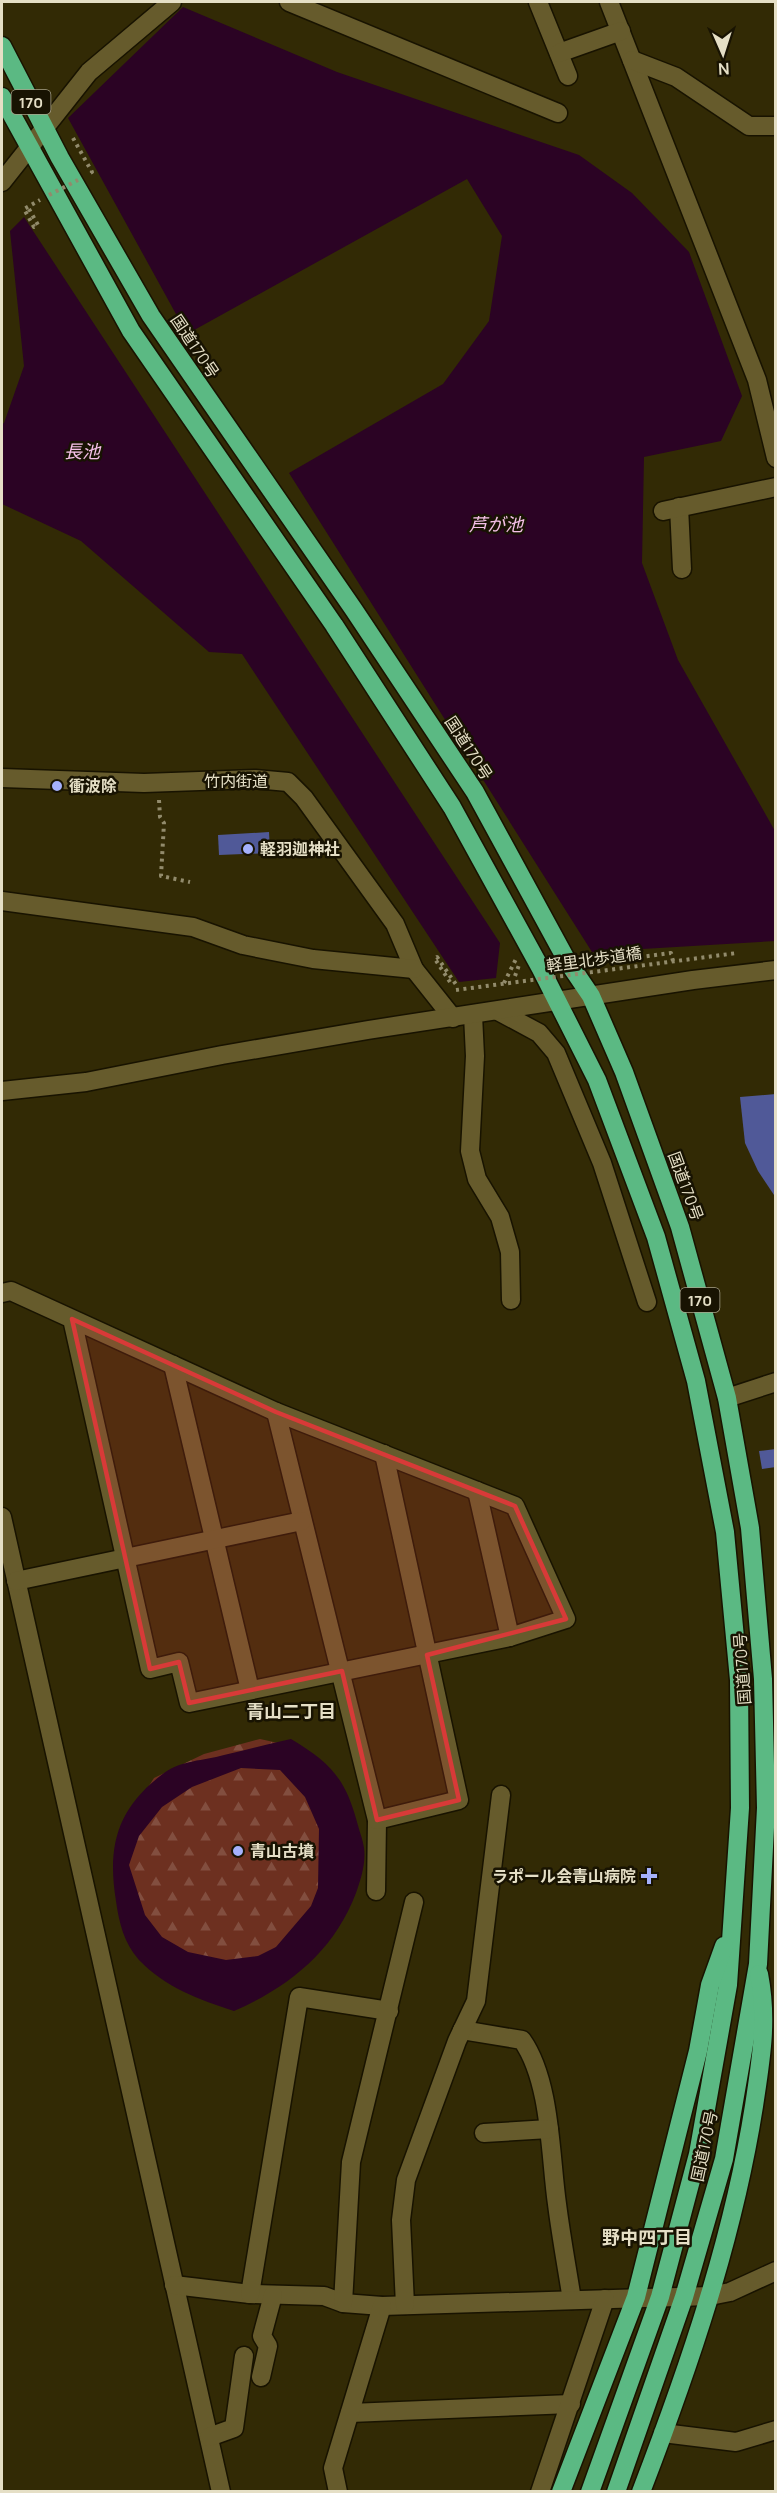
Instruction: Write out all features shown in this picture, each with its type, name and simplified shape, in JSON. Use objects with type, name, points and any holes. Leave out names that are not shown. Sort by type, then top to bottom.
[{"type":"highway","name":"国道170号","points":[[2,46],[60,158],[151,316],[354,610],[475,792],[566,959],[591,996],[624,1072],[680,1227],[727,1398],[750,1528],[763,1680],[766,1808],[758,1964],[724,2160],[684,2297],[616,2492]]},
{"type":"highway","name":"国道170号","points":[[2,97],[48,189],[131,331],[334,625],[452,807],[557,1001],[597,1080],[656,1237],[696,1381],[721,1508],[739,1680],[740,1808],[728,1985],[698,2154],[660,2297],[590,2492]]},
{"type":"highway","points":[[561,2492],[636,2297],[698,2051],[710,1985],[732,1923]]},
{"type":"highway","points":[[641,2492],[710,2296],[742,2172],[760,2064],[765,2007],[758,1964]]},
{"type":"street","points":[[2,182],[89,72],[172,2]]},
{"type":"street","points":[[289,2],[558,113]]},
{"type":"street","points":[[538,2],[568,76]]},
{"type":"street","points":[[609,2],[757,380],[776,458]]},
{"type":"street","points":[[559,53],[621,31]]},
{"type":"street","points":[[632,60],[676,77],[749,126],[776,126]]},
{"type":"street","points":[[682,569],[671,509],[776,487]]},
{"type":"street","name":"竹内街道","points":[[2,778],[154,783],[255,779],[288,782],[304,798],[395,924],[414,969],[453,1018]]},
{"type":"street","points":[[2,901],[193,927],[243,945],[313,959],[414,969]]},
{"type":"street","points":[[2,1091],[86,1082],[234,1053],[557,1001],[776,970]]},
{"type":"street","points":[[498,1011],[539,1033],[556,1053],[602,1163],[647,1302]]},
{"type":"street","points":[[473,1015],[475,1056],[470,1151],[477,1179],[500,1217],[510,1252],[511,1300]]},
{"type":"street","points":[[2,1293],[11,1291],[276,1412],[515,1506],[566,1619],[510,1637],[189,1703],[178,1662],[150,1669],[72,1319]]},
{"type":"street","points":[[173,1365],[250,1690]]},
{"type":"street","points":[[727,1398],[776,1382]]},
{"type":"street","points":[[276,1412],[342,1671],[377,1820],[376,1891]]},
{"type":"street","points":[[377,1820],[459,1800],[384,1454]]},
{"type":"street","points":[[477,1491],[510,1637]]},
{"type":"street","points":[[2,1517],[221,2492]]},
{"type":"street","points":[[16,1581],[126,1560],[303,1521]]},
{"type":"street","points":[[405,2305],[401,2220],[406,2180],[462,2030],[476,2001],[501,1795]]},
{"type":"street","points":[[343,2303],[351,2162],[414,1902]]},
{"type":"street","points":[[250,2294],[299,1997],[389,2011]]},
{"type":"street","points":[[462,2030],[522,2040],[531,2052],[549,2129],[557,2204],[572,2300]]},
{"type":"street","points":[[484,2133],[549,2129]]},
{"type":"street","points":[[174,2285],[250,2294],[324,2296],[343,2303],[382,2306],[710,2296],[730,2292],[776,2271]]},
{"type":"street","points":[[261,2376],[268,2346],[262,2336],[273,2295]]},
{"type":"street","points":[[540,2492],[572,2404],[605,2299]]},
{"type":"street","points":[[338,2492],[333,2468],[382,2306]]},
{"type":"street","points":[[209,2437],[234,2428],[244,2356]]},
{"type":"street","points":[[350,2413],[572,2404]]},
{"type":"street","points":[[663,2433],[736,2442],[776,2430]]},
{"type":"path","points":[[73,138],[92,172]]},
{"type":"path","points":[[48,189],[78,180]]},
{"type":"path","points":[[154,783],[160,817],[164,823],[161,876],[190,882]]},
{"type":"path","points":[[602,962],[671,953],[673,961]]},
{"type":"path","name":"軽里北歩道橋","points":[[456,988],[504,984],[736,953]]},
{"type":"path","points":[[437,957],[456,988],[435,959],[437,957]]},
{"type":"path","points":[[504,984],[516,957]]},
{"type":"highlighted area","points":[[72,1319],[276,1412],[515,1506],[566,1619],[427,1655],[459,1800],[377,1820],[342,1671],[189,1703],[179,1662],[150,1669]]},
{"type":"green space","points":[[260,1739],[296,1747],[322,1789],[322,1912],[253,1965],[165,1955],[138,1917],[128,1871],[127,1820],[154,1778],[204,1754]]},
{"type":"water","name":"芦が池","points":[[183,7],[337,72],[579,155],[632,193],[689,252],[742,396],[721,441],[644,457],[642,563],[678,660],[775,831],[775,941],[592,952],[289,473],[443,384],[489,321],[502,236],[467,179],[187,334],[68,118]]},
{"type":"water","name":"長池","points":[[24,217],[500,943],[496,978],[459,982],[242,654],[209,652],[81,541],[2,504],[2,424],[24,366],[10,231]]},
{"type":"water","points":[[291,1739],[316,1755],[341,1782],[352,1806],[362,1838],[364,1865],[347,1914],[322,1949],[307,1965],[273,1991],[234,2011],[195,1997],[171,1985],[139,1960],[123,1932],[117,1909],[113,1863],[115,1846],[119,1829],[135,1800],[164,1773],[185,1763]],"holes":[[[241,1768],[280,1770],[305,1797],[319,1829],[318,1888],[311,1906],[276,1947],[258,1956],[226,1960],[188,1952],[162,1937],[145,1915],[129,1865],[139,1836],[162,1807],[192,1787]]]},
{"type":"building","points":[[269,832],[270,853],[219,855],[218,835]]},
{"type":"building","points":[[776,1094],[776,1198],[758,1171],[745,1143],[740,1097]]},
{"type":"building","points":[[776,1449],[776,1467],[762,1469],[759,1451]]},
{"type":"place","name":"衝波除","points":[[57,786]]},
{"type":"place","name":"軽羽迦神社","points":[[248,849]]},
{"type":"place","name":"青山古墳","points":[[238,1851]]},
{"type":"place","name":"ラポール会青山病院","points":[[649,1876]]},
{"type":"district","name":"青山二丁目","points":[[291,1711]]},
{"type":"district","name":"野中四丁目","points":[[647,2237]]}]
